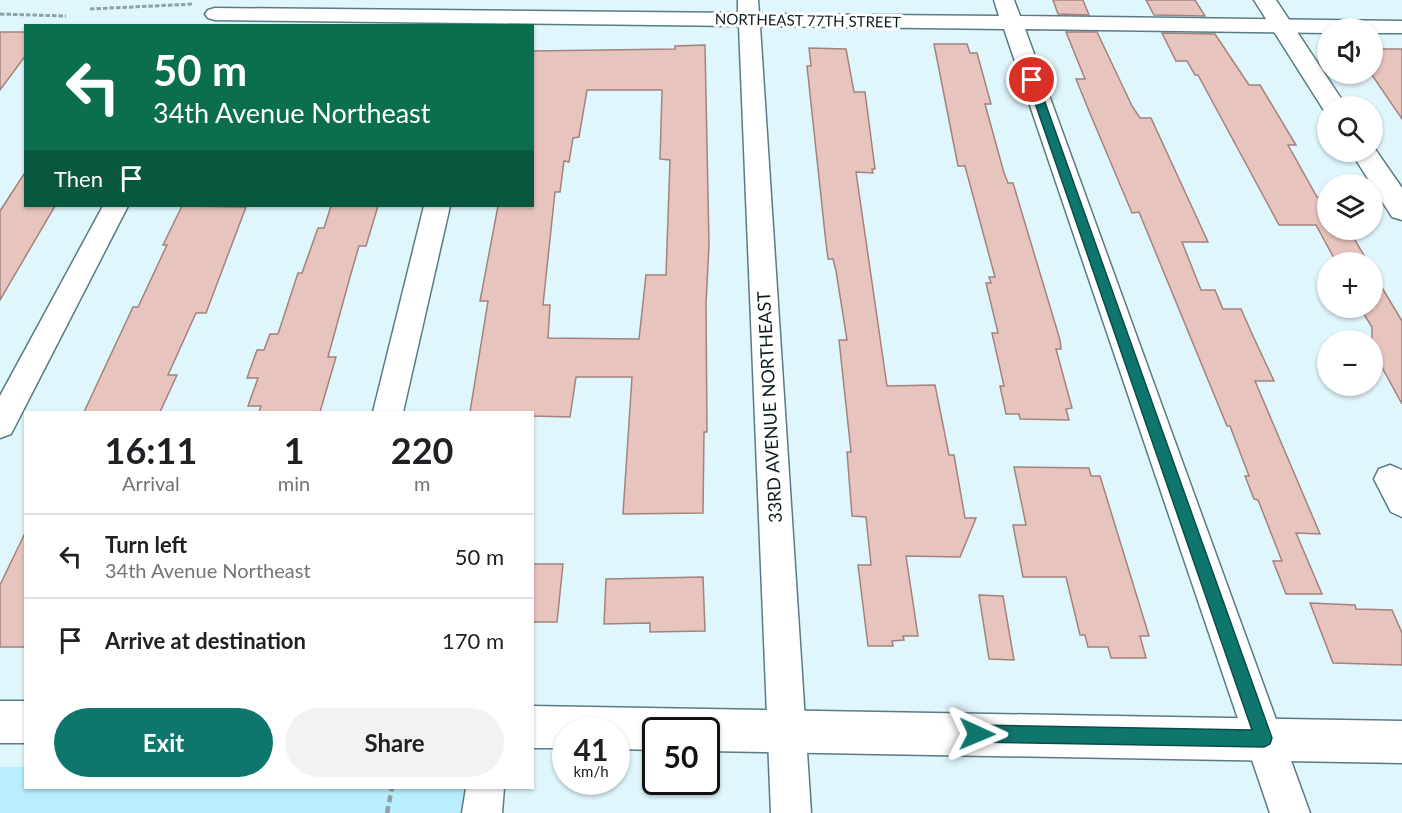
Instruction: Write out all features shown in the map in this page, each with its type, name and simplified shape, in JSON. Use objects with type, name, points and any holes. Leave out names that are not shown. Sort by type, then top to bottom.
[{"type":"main road","points":[[1265,0],[1328,96]]},
{"type":"main road","points":[[1371,162],[1402,210]]},
{"type":"main road","points":[[0,722],[24,722]]},
{"type":"main road","points":[[534,727],[1402,742]]},
{"type":"street","name":"NORTHEAST 77TH STREET","points":[[212,10],[483,14],[749,10],[1008,12],[1282,26],[1402,27]]},
{"type":"street","name":"33RD AVENUE NORTHEAST","points":[[749,10],[791,813]]},
{"type":"street","points":[[1008,12],[1290,813]]},
{"type":"street","points":[[0,425],[114,207]]},
{"type":"street","points":[[388,411],[438,207]]},
{"type":"street","points":[[482,813],[485,789]]},
{"type":"path","points":[[90,9],[212,10]]},
{"type":"path","points":[[0,14],[66,16]]},
{"type":"path","points":[[387,813],[392,789]]},
{"type":"shaded area","points":[[0,767],[24,767],[24,789],[465,789],[461,813],[0,813]]},
{"type":"building","points":[[1053,0],[1083,0],[1089,15],[1058,14]]},
{"type":"building","points":[[1146,0],[1195,0],[1205,16],[1154,15]]},
{"type":"building","points":[[0,32],[24,32],[24,58],[0,90]]},
{"type":"building","points":[[1066,32],[1097,32],[1132,106],[1140,118],[1151,118],[1208,242],[1182,242],[1201,290],[1215,290],[1223,309],[1241,309],[1274,381],[1255,381],[1320,534],[1296,533],[1322,594],[1286,594],[1273,561],[1282,561],[1258,500],[1254,499],[1245,476],[1249,476],[1230,426],[1227,426],[1139,212],[1132,213],[1089,111],[1076,79],[1085,79]]},
{"type":"building","points":[[1162,33],[1215,34],[1249,85],[1260,85],[1296,145],[1288,145],[1317,197],[1317,227],[1279,225],[1198,75],[1195,75],[1187,61],[1176,61]]},
{"type":"building","points":[[934,44],[967,44],[970,53],[977,53],[991,104],[985,104],[1004,173],[1008,183],[1013,183],[1060,340],[1061,349],[1056,349],[1072,408],[1066,409],[1069,420],[1020,419],[1019,414],[1006,414],[1000,386],[1004,386],[992,333],[998,333],[986,283],[991,283],[989,277],[995,277],[965,166],[958,166]]},
{"type":"building","points":[[705,45],[709,245],[706,304],[707,432],[704,432],[703,513],[623,514],[632,377],[576,377],[570,417],[534,416],[534,411],[470,411],[488,301],[480,301],[498,207],[534,207],[534,51],[675,49],[675,46]],"holes":[[[587,90],[662,90],[660,159],[670,160],[666,275],[646,275],[639,339],[548,338],[550,305],[543,305],[555,192],[560,192],[564,161],[569,162],[573,138],[579,137]]]},
{"type":"building","points":[[809,48],[846,49],[854,92],[865,92],[875,169],[872,169],[873,173],[856,172],[887,386],[935,385],[949,455],[954,455],[965,518],[976,518],[960,557],[906,556],[918,636],[903,636],[904,640],[892,641],[893,646],[868,646],[858,565],[871,565],[866,517],[852,516],[847,452],[851,452],[839,340],[847,340],[836,271],[833,259],[828,259],[807,66],[811,66]]},
{"type":"building","points":[[1383,49],[1402,49],[1402,119],[1378,84],[1383,84]]},
{"type":"building","points":[[24,174],[24,207],[54,207],[0,300],[0,211]]},
{"type":"building","points":[[182,207],[246,207],[206,313],[196,313],[168,375],[177,375],[160,411],[84,411],[133,307],[138,307],[167,245],[163,245]]},
{"type":"building","points":[[331,207],[378,207],[366,246],[359,246],[350,277],[328,357],[336,357],[320,411],[259,411],[261,406],[248,406],[258,378],[247,378],[257,350],[264,350],[270,334],[278,334],[298,273],[302,273],[318,228],[324,228]]},
{"type":"building","points":[[1324,240],[1355,240],[1362,252],[1331,252]]},
{"type":"building","points":[[1383,289],[1402,321],[1402,404],[1383,369],[1383,330],[1372,330],[1366,318],[1383,318]]},
{"type":"building","points":[[1014,467],[1089,468],[1091,476],[1100,476],[1149,636],[1140,636],[1146,658],[1111,658],[1108,647],[1088,647],[1085,635],[1080,635],[1066,577],[1023,577],[1013,525],[1026,525]]},
{"type":"building","points":[[24,535],[24,647],[0,647],[0,585]]},
{"type":"building","points":[[534,564],[563,564],[557,622],[534,622]]},
{"type":"building","points":[[703,577],[705,631],[650,632],[650,623],[604,624],[606,579]]},
{"type":"building","points":[[979,595],[1003,596],[1014,660],[989,659]]},
{"type":"building","points":[[1310,603],[1355,605],[1356,609],[1392,610],[1402,633],[1402,665],[1333,663]]},
{"type":"route","points":[[977,734],[1264,738],[1032,80]]}]
